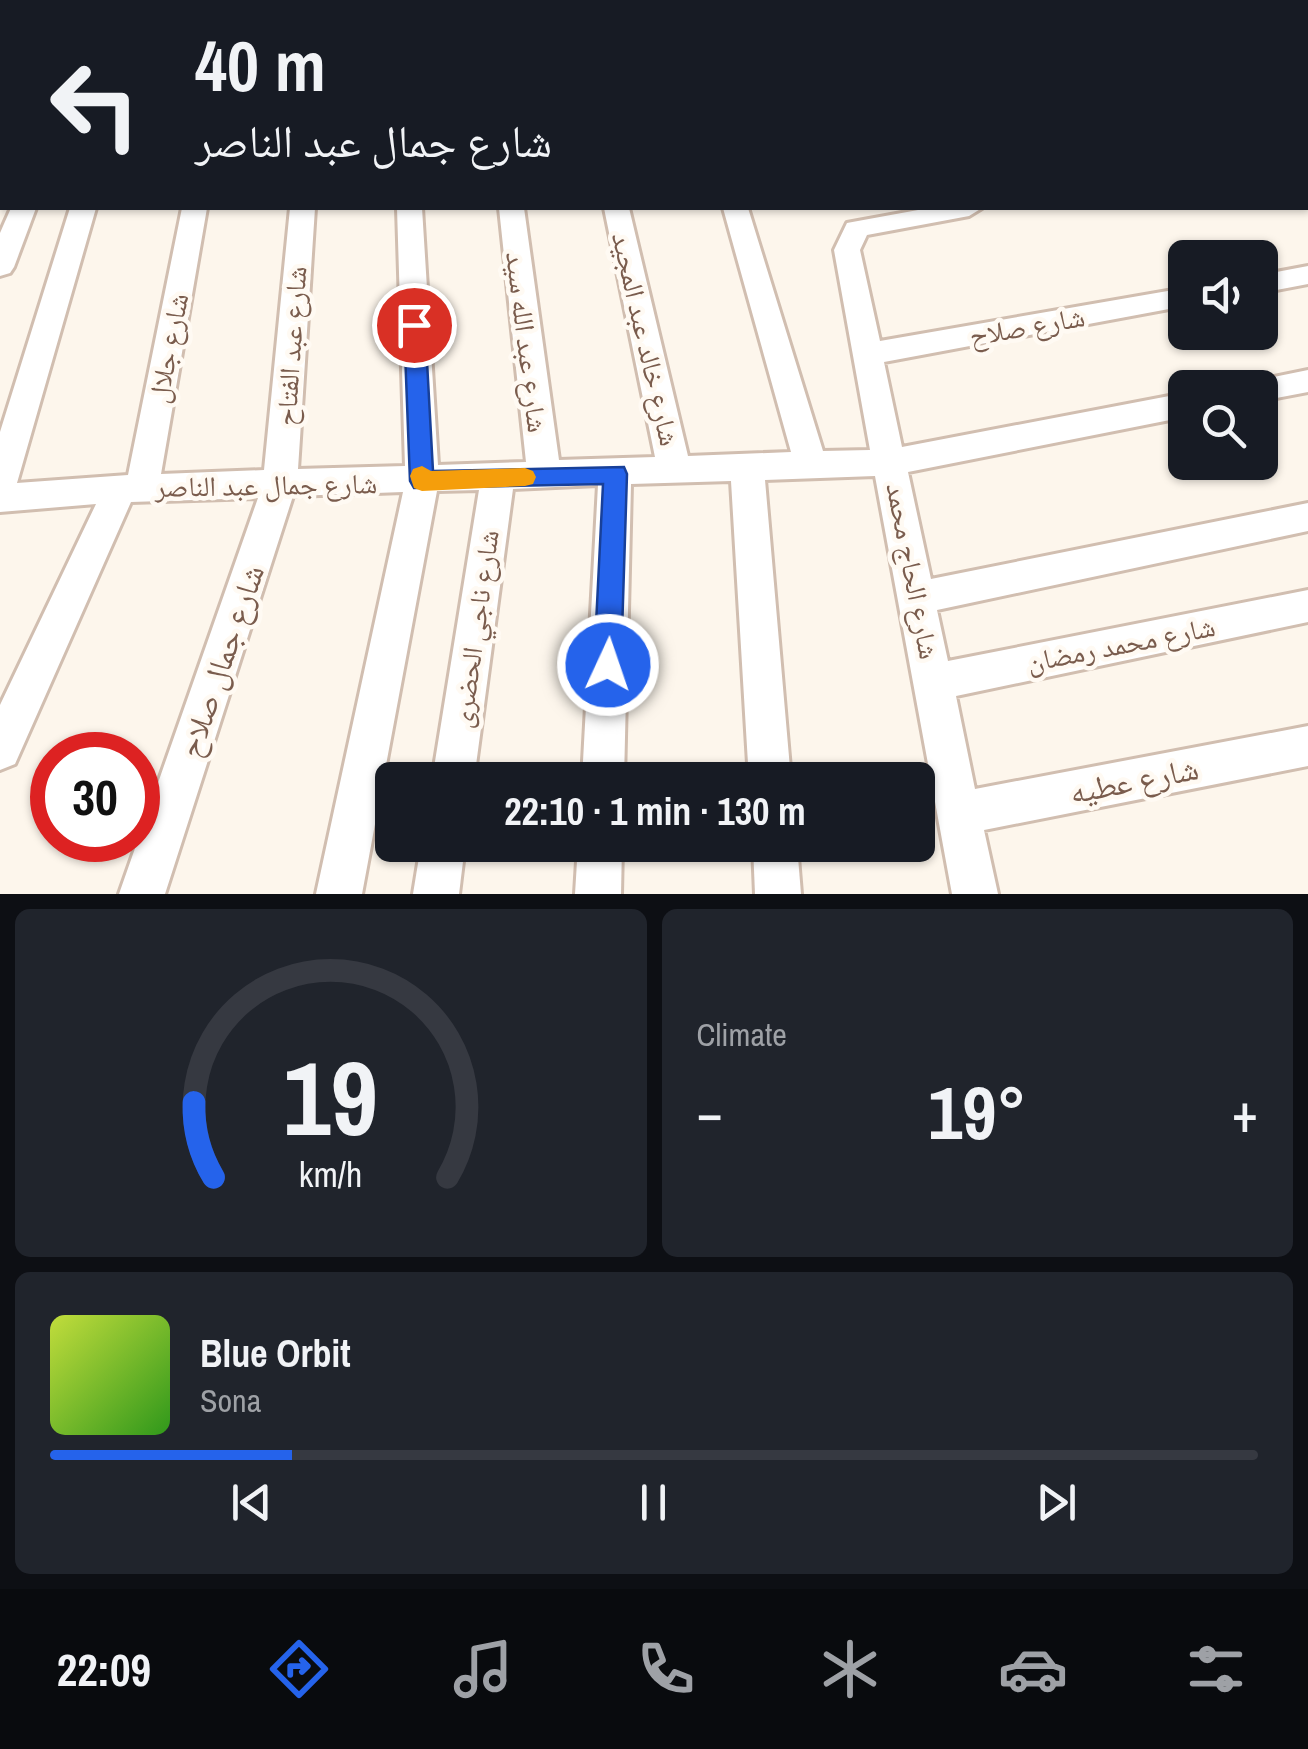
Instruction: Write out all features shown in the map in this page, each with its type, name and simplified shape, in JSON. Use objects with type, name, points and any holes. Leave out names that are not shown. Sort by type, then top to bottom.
[{"type":"street","points":[[0,266],[22,210]]},
{"type":"street","points":[[0,485],[81,210]]},
{"type":"street","name":"شارع جلال","points":[[0,750],[131,489],[194,210]]},
{"type":"street","name":"شارع عبد الفتاح","points":[[280,484],[302,210]]},
{"type":"street","points":[[338,894],[422,481],[409,210]]},
{"type":"street","name":"شارع عبد الله سيد","points":[[511,210],[544,476]]},
{"type":"street","name":"شارع خالد عبد المجيد","points":[[616,210],[675,470]]},
{"type":"street","points":[[737,210],[810,462]]},
{"type":"street","points":[[871,216],[943,210]]},
{"type":"street","name":"شارع الحاج محمد","points":[[871,216],[856,229],[847,250],[975,894]]},
{"type":"street","points":[[1278,281],[1308,275]]},
{"type":"street","name":"شارع صلاح","points":[[868,354],[1168,301]]},
{"type":"street","points":[[1278,387],[1308,381]]},
{"type":"street","name":"شارع جمال عبد الناصر","points":[[0,498],[131,489],[892,462],[1168,408]]},
{"type":"street","points":[[747,468],[769,762]]},
{"type":"street","points":[[604,762],[616,474]]},
{"type":"street","name":"شارع ناجي الحضرى","points":[[456,762],[498,478]]},
{"type":"street","name":"شارع جمال صلاح","points":[[142,894],[280,484]]},
{"type":"street","points":[[918,598],[1308,517]]},
{"type":"street","name":"شارع محمد رمضان","points":[[934,682],[1308,606]]},
{"type":"street","name":"شارع عطيه","points":[[960,813],[1308,746]]},
{"type":"street","points":[[436,894],[441,862]]},
{"type":"street","points":[[598,894],[599,862]]},
{"type":"street","points":[[775,862],[778,894]]},
{"type":"slow traffic","points":[[422,476],[422,481],[525,477]]},
{"type":"route","points":[[414,325],[422,481],[616,474],[608,665]]}]
